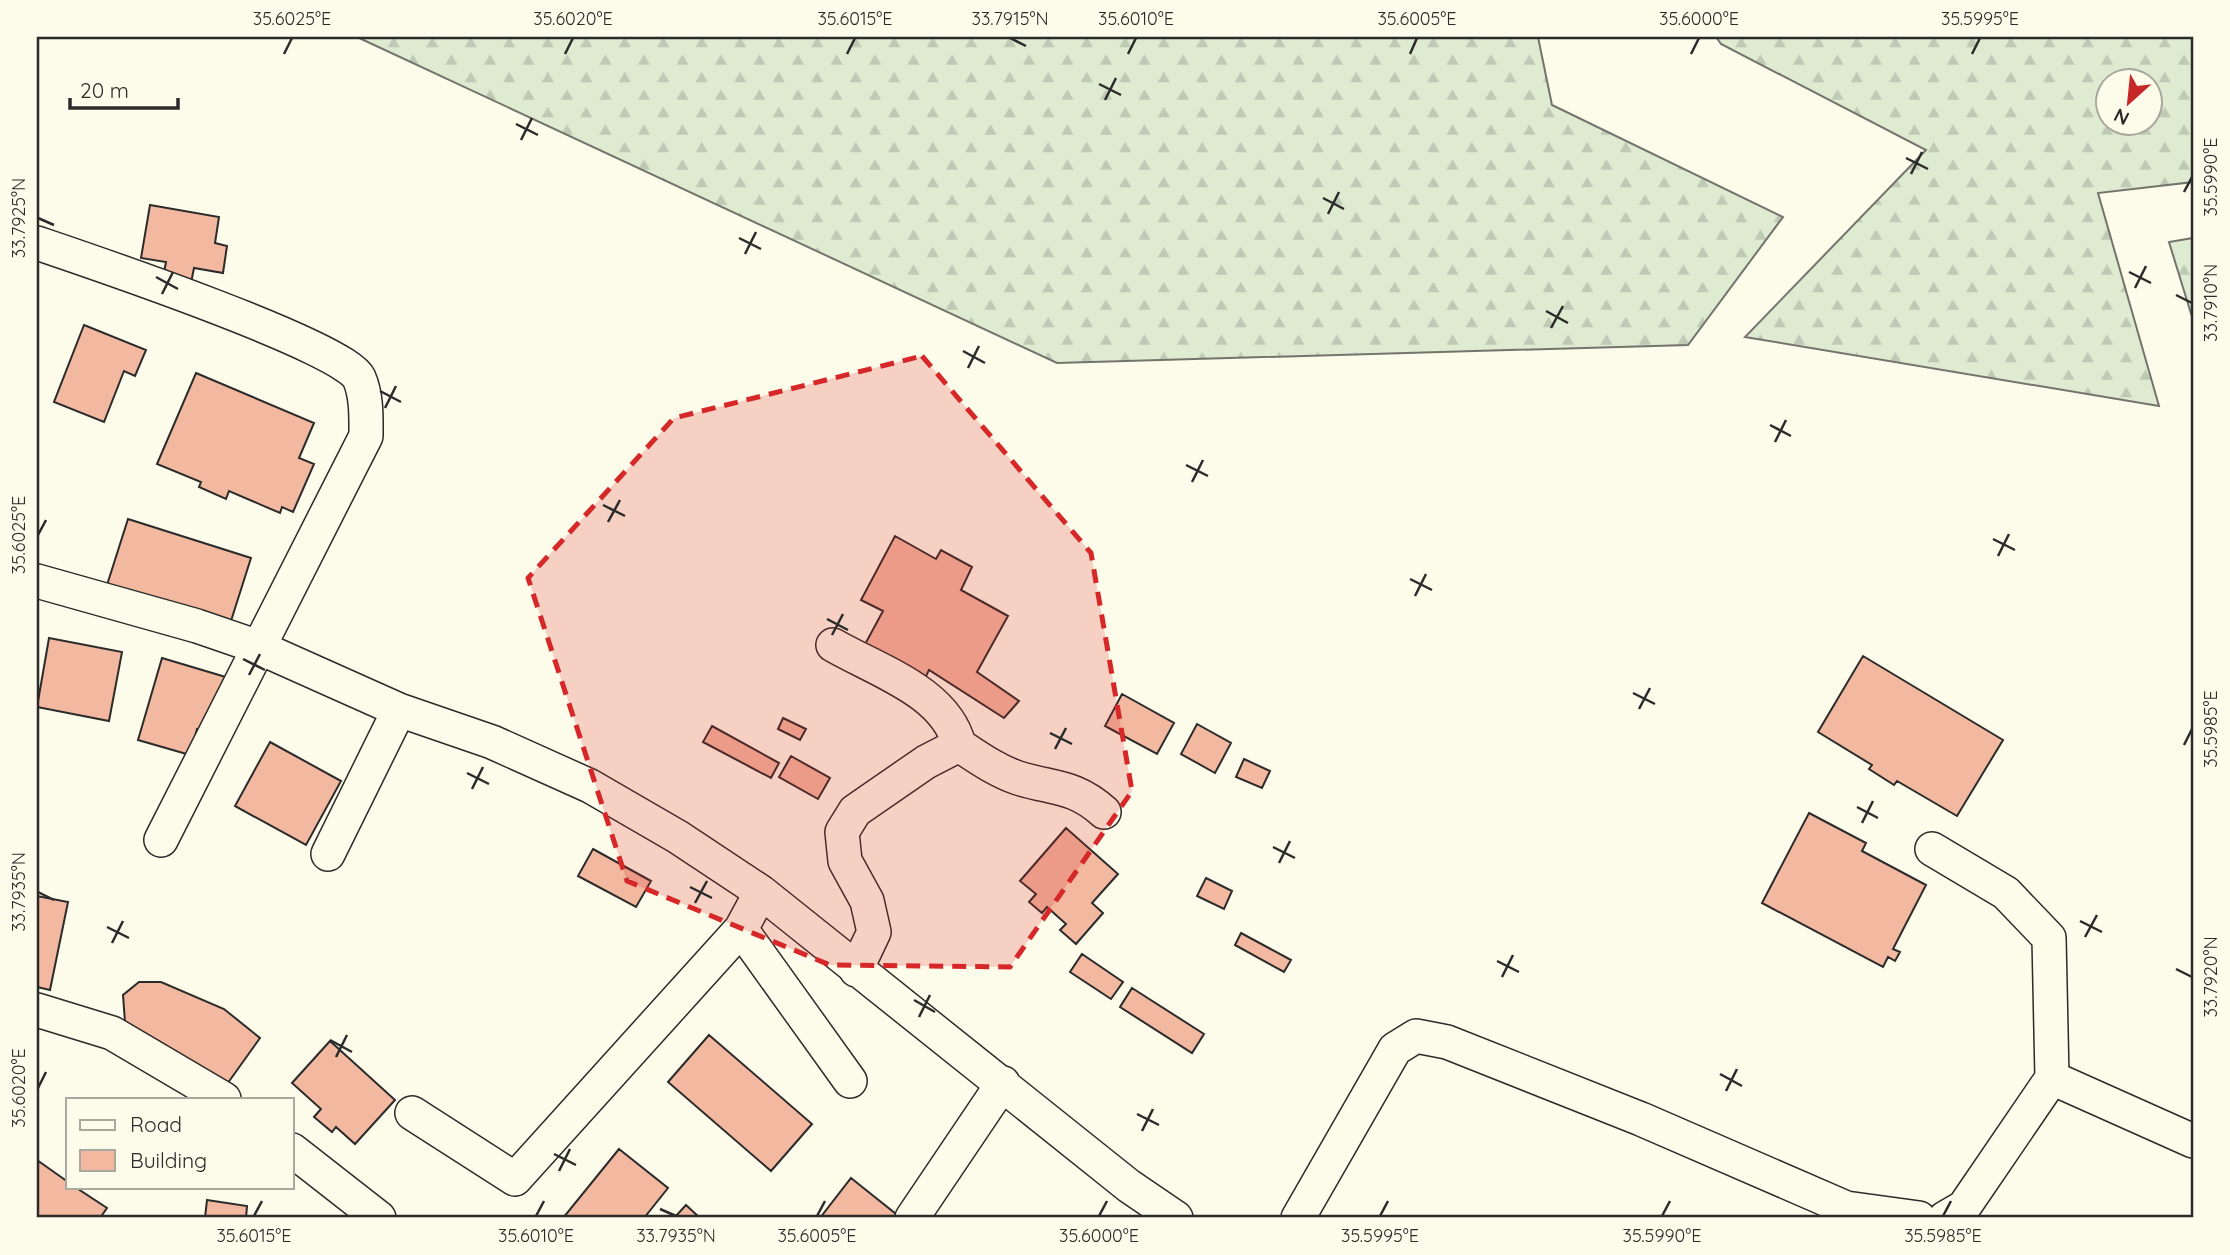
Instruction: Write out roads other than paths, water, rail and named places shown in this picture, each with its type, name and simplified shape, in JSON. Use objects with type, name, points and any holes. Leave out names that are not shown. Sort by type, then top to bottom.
[{"type":"street","points":[[37,243],[182,293],[331,356],[359,377],[366,409],[366,436],[161,840]]},
{"type":"street","points":[[37,581],[197,626],[258,647],[399,710],[492,743],[590,786],[678,837],[761,892],[1129,1186],[1176,1218]]},
{"type":"street","points":[[833,645],[922,692],[954,725],[959,745],[1017,778],[1073,790],[1104,812]]},
{"type":"street","points":[[328,854],[399,710]]},
{"type":"street","points":[[856,970],[874,932],[867,901],[845,861],[842,832],[855,811],[926,762],[959,745]]},
{"type":"street","points":[[1932,849],[2006,893],[2049,938],[2052,1078],[1964,1207],[1945,1218]]},
{"type":"street","points":[[412,1113],[514,1179],[741,929],[761,892]]},
{"type":"street","points":[[741,929],[850,1081]]},
{"type":"street","points":[[37,1010],[112,1033],[222,1098]]},
{"type":"street","points":[[1298,1218],[1395,1049],[1416,1036],[1447,1042],[1641,1119],[1846,1209],[1919,1218]]},
{"type":"street","points":[[2052,1078],[2193,1141]]},
{"type":"street","points":[[912,1218],[1003,1083]]},
{"type":"street","points":[[294,1152],[379,1218]]}]
